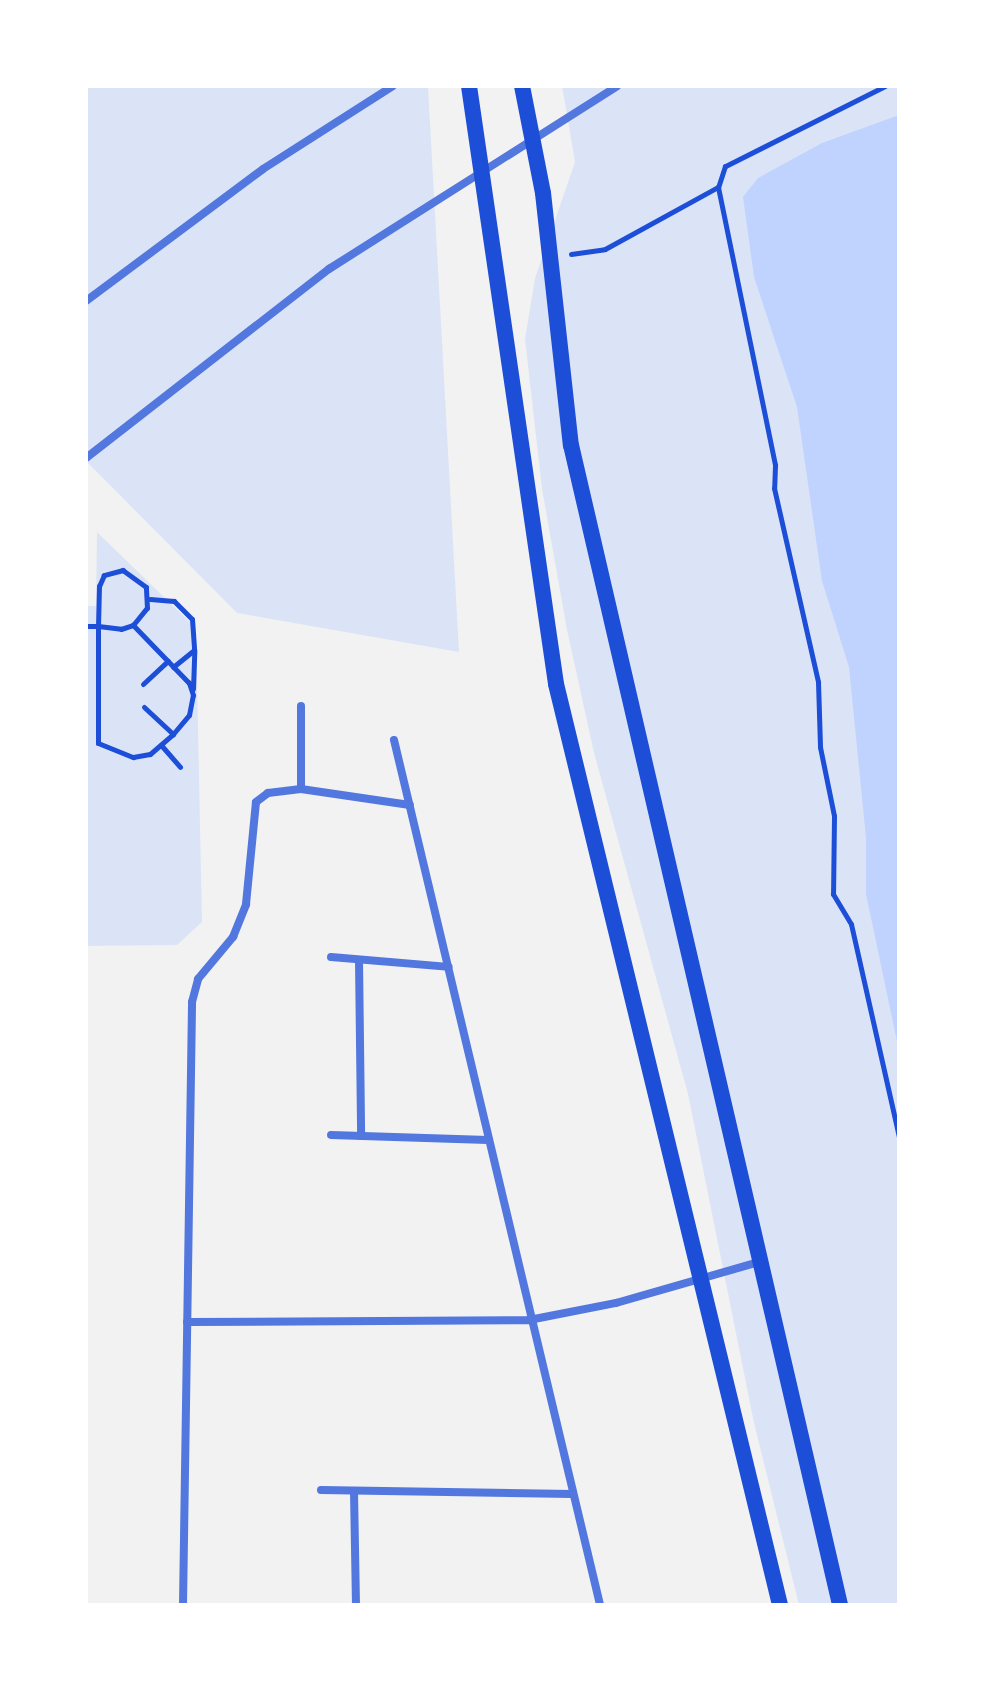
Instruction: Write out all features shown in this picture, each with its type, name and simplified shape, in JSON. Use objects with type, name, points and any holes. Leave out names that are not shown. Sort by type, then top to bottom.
[{"type":"main road","points":[[469,86],[478,171],[556,684],[780,1605]]},
{"type":"main road","points":[[522,86],[533,137],[550,257],[571,445],[840,1605]]},
{"type":"street","points":[[86,301],[263,169],[393,86]]},
{"type":"street","points":[[86,458],[329,269],[478,171],[617,86]]},
{"type":"street","points":[[301,706],[301,789]]},
{"type":"street","points":[[394,740],[529,1320],[600,1605]]},
{"type":"street","points":[[183,1605],[192,1002],[198,979],[233,937],[246,904],[256,802],[268,793],[301,789],[410,805]]},
{"type":"street","points":[[331,957],[449,967]]},
{"type":"street","points":[[359,960],[361,1136]]},
{"type":"street","points":[[331,1135],[488,1140]]},
{"type":"street","points":[[187,1322],[529,1320],[703,1280],[759,1262]]},
{"type":"street","points":[[321,1490],[572,1494]]},
{"type":"street","points":[[354,1491],[356,1605]]},
{"type":"path","points":[[885,86],[725,166],[718,187],[775,465],[774,488],[818,682],[820,747],[834,816],[833,894],[851,924],[899,1137]]},
{"type":"path","points":[[550,257],[605,249],[718,187]]},
{"type":"path","points":[[112,571],[136,576],[150,599],[174,601],[192,619],[193,695],[189,715],[173,734],[161,745],[133,757],[98,743],[99,586],[112,571]]},
{"type":"path","points":[[133,625],[150,599]]},
{"type":"path","points":[[86,626],[133,625],[168,661],[193,695]]},
{"type":"path","points":[[173,667],[194,650]]},
{"type":"path","points":[[143,684],[168,661]]},
{"type":"path","points":[[144,707],[173,734]]},
{"type":"path","points":[[161,745],[180,767]]},
{"type":"shaded area","points":[[86,86],[428,86],[459,652],[237,613],[86,461]]},
{"type":"shaded area","points":[[562,86],[899,86],[899,1605],[799,1605],[754,1423],[688,1094],[594,753],[567,630],[542,489],[525,339],[535,278],[575,162]]},
{"type":"shaded area","points":[[97,532],[196,628],[202,922],[177,945],[86,946],[86,606],[96,606]]},
{"type":"water","points":[[899,115],[899,1051],[866,894],[866,838],[849,667],[822,581],[797,407],[754,277],[743,197],[758,178],[822,143]]}]
